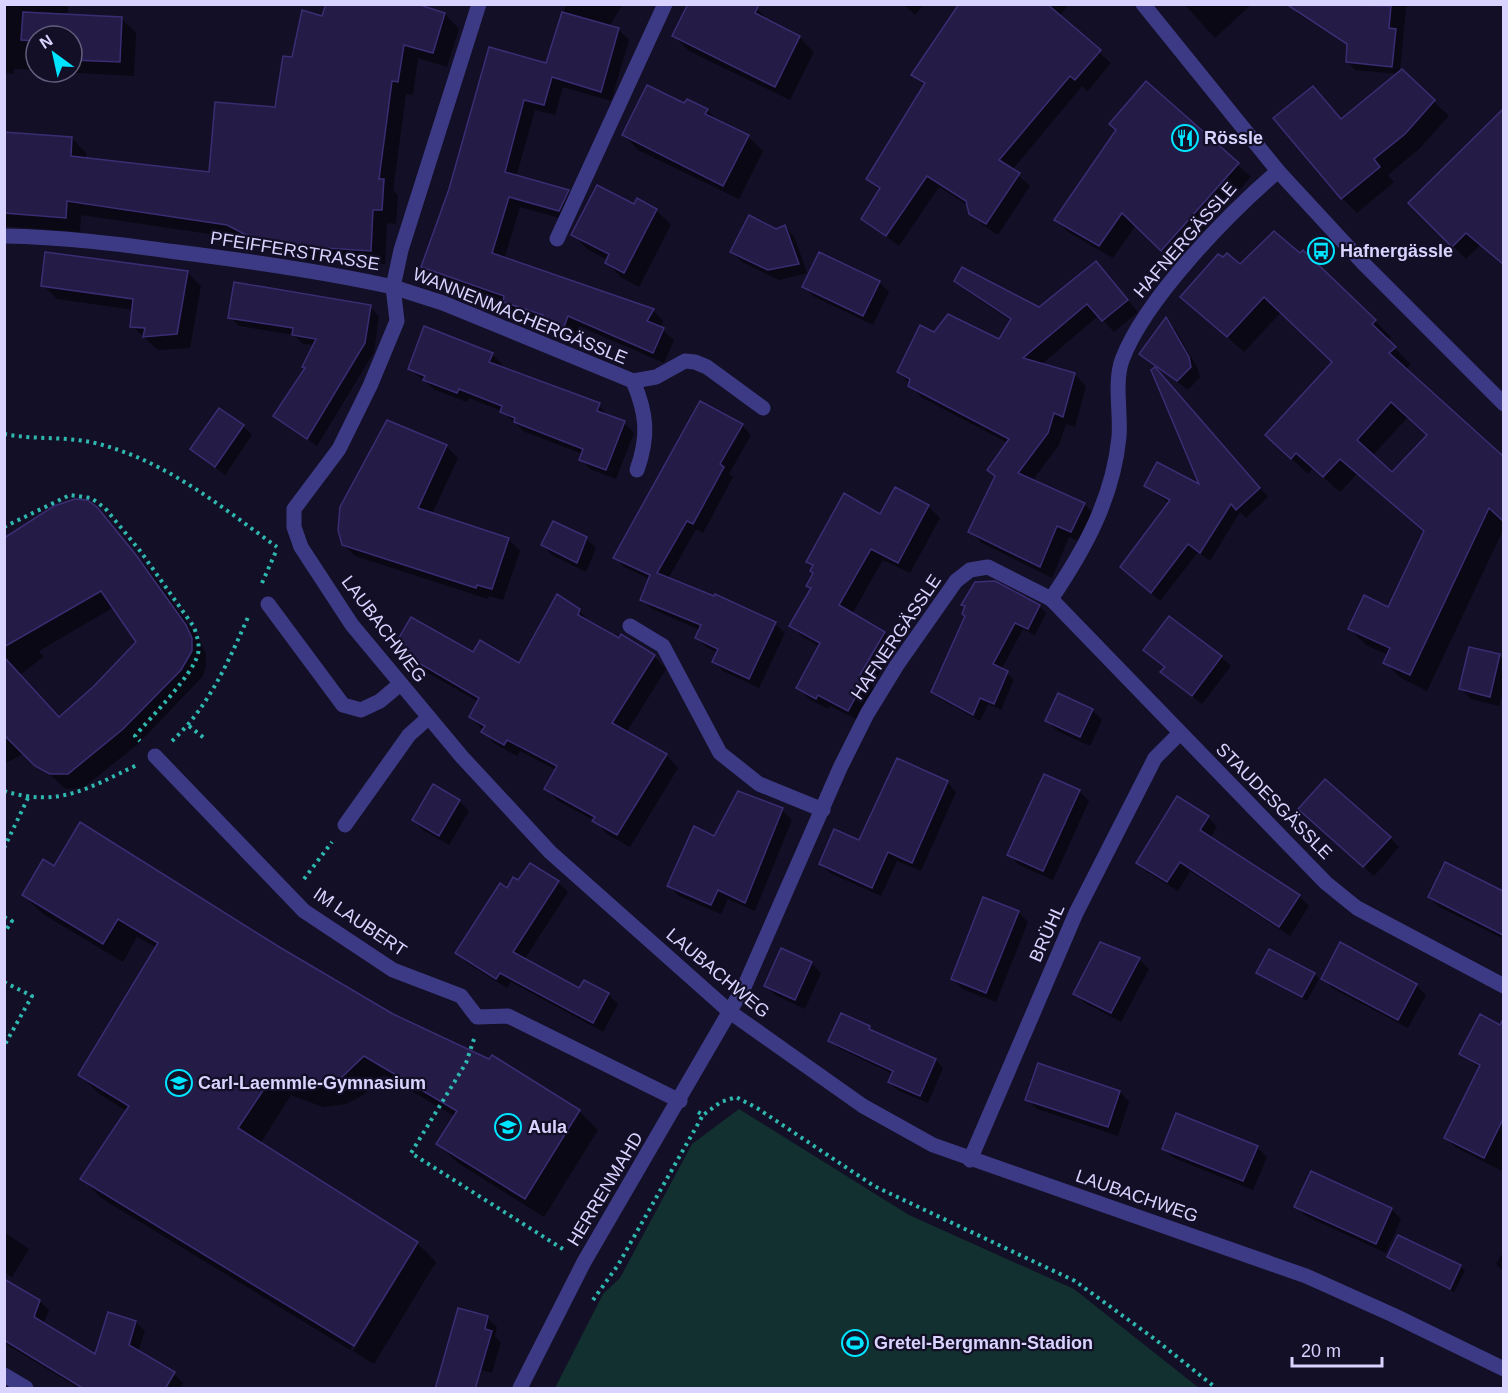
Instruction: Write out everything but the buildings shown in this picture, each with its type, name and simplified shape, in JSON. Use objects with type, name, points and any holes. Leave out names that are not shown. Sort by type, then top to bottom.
[{"type":"street","name":"PFEIFFERSTRASSE","points":[[4,236],[58,237],[221,258],[347,277],[393,287],[401,250],[479,4]]},
{"type":"street","points":[[557,239],[665,4]]},
{"type":"street","points":[[1143,4],[1278,171],[1363,263],[1503,404]]},
{"type":"street","name":"HAFNERGÄSSLE","points":[[730,1012],[745,985],[867,714],[956,581],[970,570],[988,567],[1051,599],[1081,555],[1108,496],[1118,453],[1121,362],[1142,319],[1247,197],[1278,171]]},
{"type":"street","name":"WANNENMACHERGÄSSLE","points":[[393,287],[443,303],[633,381],[656,377],[685,361],[695,362],[707,367],[763,408]]},
{"type":"street","name":"LAUBACHWEG","points":[[393,287],[397,321],[370,386],[339,449],[294,509],[294,527],[301,547],[352,625],[428,718],[550,852],[730,1012],[863,1106],[933,1145],[970,1160],[1128,1212],[1306,1276],[1393,1314],[1503,1369]]},
{"type":"street","name":"WANNENMACHERGÄSSLE","points":[[633,381],[643,405],[646,444],[637,470]]},
{"type":"street","name":"STAUDESGÄSSLE","points":[[1051,599],[1179,734],[1326,882],[1358,908],[1503,986]]},
{"type":"street","points":[[268,604],[343,705],[361,710],[380,701],[399,684]]},
{"type":"street","points":[[630,626],[663,646],[720,753],[759,784],[823,810]]},
{"type":"street","points":[[345,825],[408,735],[428,718]]},
{"type":"street","name":"BRÜHL","points":[[970,1160],[1076,913],[1155,758],[1179,734]]},
{"type":"street","name":"IM LAUBERT","points":[[155,756],[304,911],[393,970],[461,996],[477,1017]]},
{"type":"street","name":"HERRENMAHD","points":[[520,1389],[584,1262],[730,1012]]},
{"type":"street","points":[[477,1017],[508,1016],[680,1101]]},
{"type":"street","points":[[4,1375],[26,1389]]},
{"type":"path","points":[[4,434],[66,437],[97,443],[129,454],[188,482],[277,547],[260,589]]},
{"type":"path","points":[[4,527],[42,506],[70,495],[91,498],[105,508],[141,552],[194,627],[199,640],[198,654],[192,668],[135,736],[155,756]]},
{"type":"path","points":[[4,791],[27,798],[72,796],[155,756],[189,726],[225,671],[252,608]]},
{"type":"path","points":[[189,726],[204,738]]},
{"type":"path","points":[[4,848],[27,798]]},
{"type":"path","points":[[291,897],[345,825]]},
{"type":"path","points":[[4,917],[12,921],[4,933]]},
{"type":"path","points":[[4,982],[32,996],[4,1046]]},
{"type":"path","points":[[477,1017],[466,1064],[411,1153],[584,1262]]},
{"type":"path","points":[[593,1301],[618,1265],[704,1115],[721,1102],[736,1097],[757,1108],[873,1186],[1075,1281],[1156,1340],[1216,1389]]},
{"type":"path","points":[[680,1101],[704,1115]]},
{"type":"green space","points":[[739,1109],[909,1215],[1074,1289],[1199,1388],[555,1388],[603,1294],[620,1278],[692,1144]]},
{"type":"place","name":"Rössle","points":[[1185,138]]},
{"type":"place","name":"Hafnergässle","points":[[1321,251]]},
{"type":"place","name":"Carl-Laemmle-Gymnasium","points":[[179,1083]]},
{"type":"place","name":"Aula","points":[[508,1127]]},
{"type":"place","name":"Gretel-Bergmann-Stadion","points":[[855,1343]]}]
